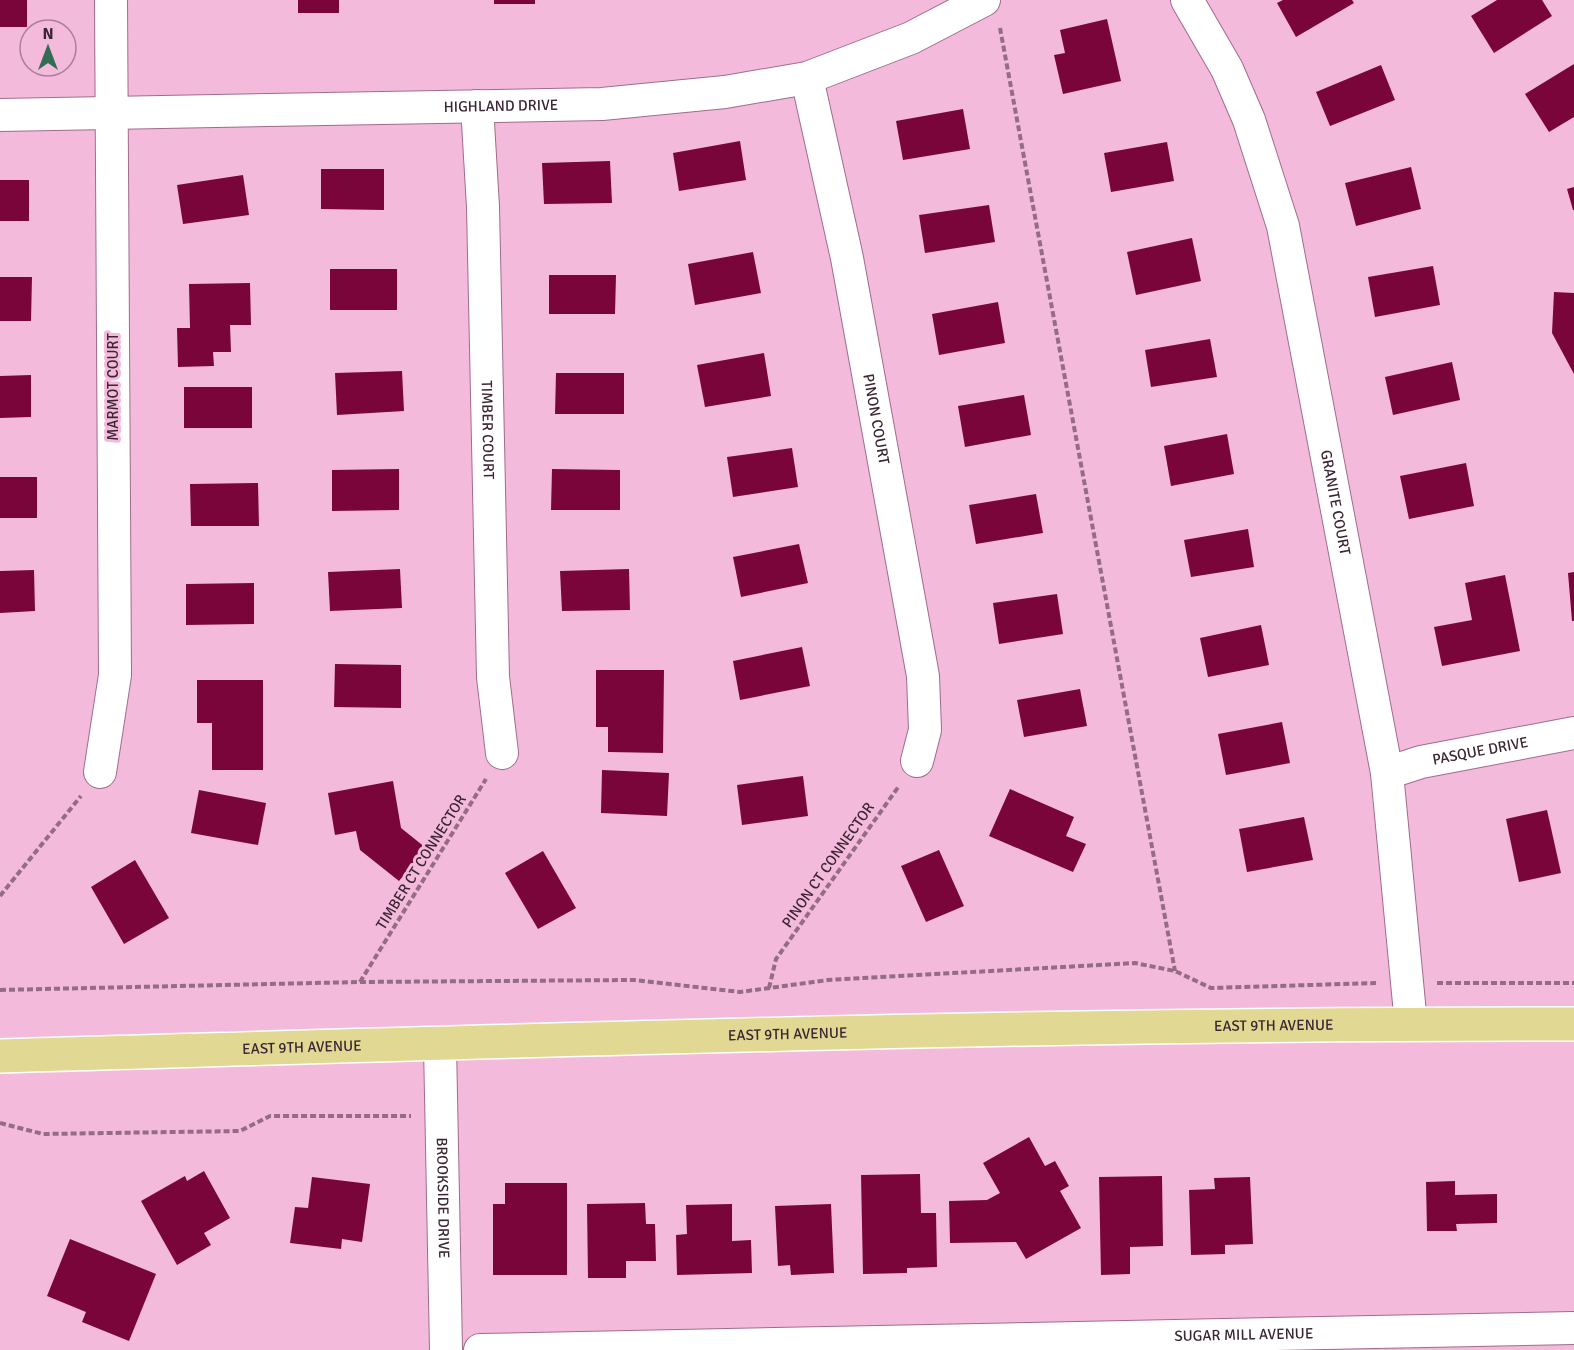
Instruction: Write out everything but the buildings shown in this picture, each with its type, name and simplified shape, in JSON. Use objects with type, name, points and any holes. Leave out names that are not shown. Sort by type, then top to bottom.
[{"type":"main road","name":"EAST 9TH AVENUE","points":[[0,1056],[843,1033],[1411,1024],[1574,1024]]},
{"type":"street","name":"MARMOT COURT","points":[[100,772],[115,675],[111,0]]},
{"type":"street","name":"GRANITE COURT","points":[[1187,0],[1227,69],[1249,120],[1283,226],[1387,773],[1411,1024]]},
{"type":"street","name":"HIGHLAND DRIVE","points":[[0,115],[602,104],[725,92],[807,78],[911,38],[991,12]]},
{"type":"street","name":"PINON COURT","points":[[807,78],[847,258],[922,676],[925,730],[917,761]]},
{"type":"street","name":"TIMBER COURT","points":[[477,106],[483,207],[493,677],[502,753]]},
{"type":"street","name":"PASQUE DRIVE","points":[[1387,773],[1421,762],[1574,734]]},
{"type":"street","name":"BROOKSIDE DRIVE","points":[[440,1045],[446,1350]]},
{"type":"street","name":"SUGAR MILL AVENUE","points":[[480,1350],[1291,1342],[1574,1328]]},
{"type":"path","points":[[991,12],[1175,971]]},
{"type":"path","name":"TIMBER CT CONNECTOR","points":[[360,982],[502,753]]},
{"type":"path","name":"PINON CT CONNECTOR","points":[[769,988],[776,959],[917,761]]},
{"type":"path","points":[[0,896],[100,772]]},
{"type":"path","points":[[0,990],[360,982],[634,980],[740,992],[828,980],[1135,963],[1175,971],[1211,988],[1407,982],[1574,983]]},
{"type":"path","points":[[0,1123],[43,1134],[205,1132],[240,1131],[270,1116],[442,1116]]}]
